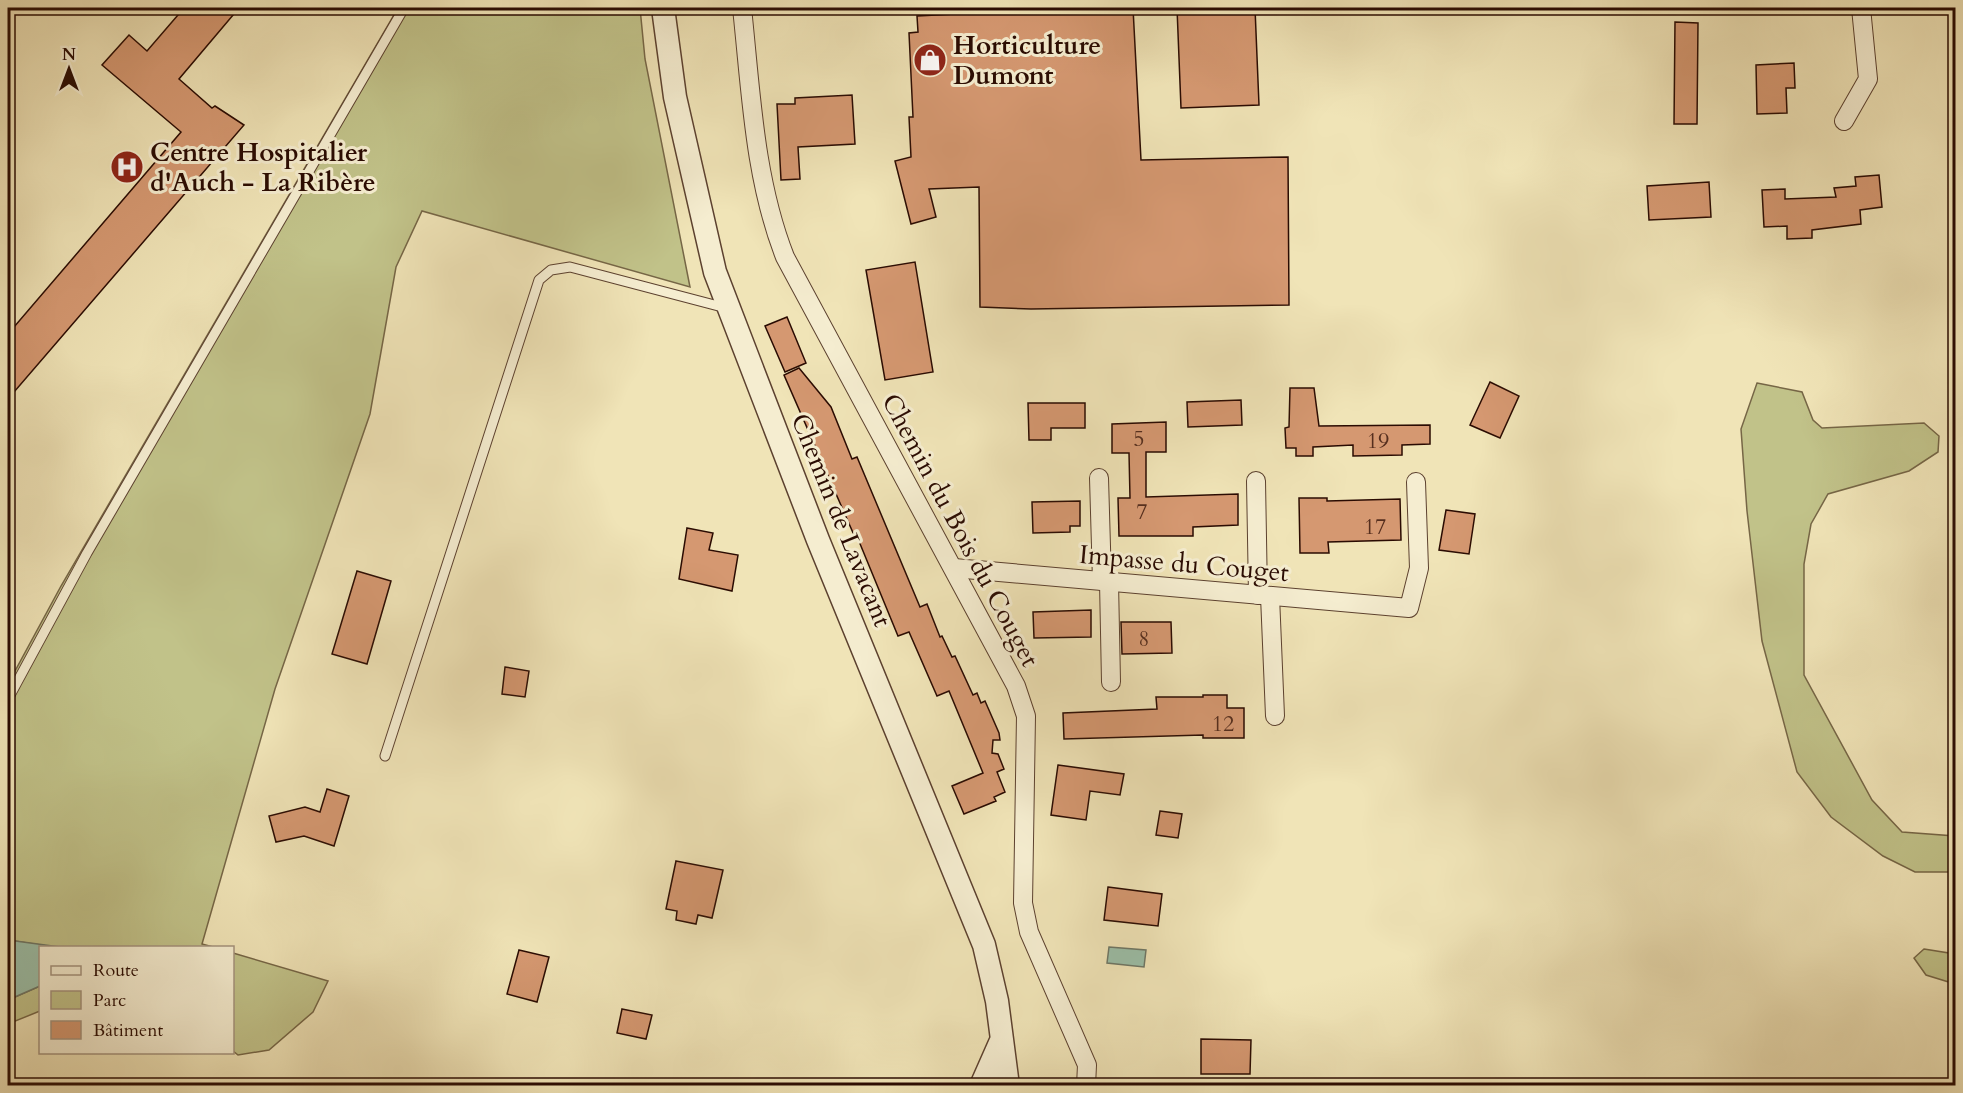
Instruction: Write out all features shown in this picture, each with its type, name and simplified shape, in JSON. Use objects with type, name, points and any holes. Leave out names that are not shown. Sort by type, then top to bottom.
[{"type":"street","name":"Chemin de Lavacant","points":[[663,8],[675,98],[715,272],[818,540],[984,945],[996,1001],[1000,1043],[1008,1086]]},
{"type":"street","name":"Chemin du Bois du Couget","points":[[742,8],[760,167],[774,229],[784,257],[954,568],[1016,686],[1026,716],[1023,903],[1029,932],[1087,1065],[1086,1086]]},
{"type":"street","points":[[1844,121],[1868,79],[1861,8]]},
{"type":"street","points":[[1099,478],[1111,682]]},
{"type":"street","points":[[1257,481],[1264,596],[1275,716]]},
{"type":"street","name":"Impasse du Couget","points":[[954,568],[1409,608],[1419,568],[1416,482]]},
{"type":"street","name":"Chemin de Lavacant","points":[[981,1086],[1000,1043]]},
{"type":"lane","points":[[8,699],[87,553],[404,8]]},
{"type":"lane","points":[[385,756],[539,280],[551,270],[570,267],[728,309]]},
{"type":"green space","points":[[398,8],[640,8],[645,59],[690,287],[422,211],[396,267],[370,414],[275,689],[202,944],[209,946],[47,946],[8,940],[8,684],[61,586]]},
{"type":"green space","points":[[1757,383],[1802,392],[1813,420],[1822,428],[1924,423],[1939,436],[1938,452],[1909,471],[1828,494],[1811,524],[1804,564],[1804,675],[1872,800],[1902,832],[1955,836],[1954,872],[1915,872],[1883,856],[1831,817],[1797,772],[1762,641],[1747,511],[1741,429]]},
{"type":"green space","points":[[1924,949],[1955,954],[1955,984],[1926,975],[1914,958]]},
{"type":"green space","points":[[234,953],[328,981],[313,1012],[269,1050],[238,1055],[234,1052]]},
{"type":"green space","points":[[39,986],[39,1011],[8,1024],[8,1000]]},
{"type":"shaded area","points":[[8,940],[53,946],[39,946],[39,986],[8,1000]]},
{"type":"shaded area","points":[[1109,947],[1146,950],[1144,967],[1107,963]]},
{"type":"building","points":[[184,8],[239,8],[179,79],[212,108],[215,106],[244,125],[8,399],[8,334],[181,132],[102,65],[129,35],[147,51]]},
{"type":"building","points":[[1072,8],[1133,8],[1141,160],[1288,157],[1289,305],[1031,309],[980,307],[979,187],[929,189],[936,217],[911,224],[895,161],[911,157],[909,117],[913,117],[909,33],[918,32],[917,16]]},
{"type":"building","points":[[1177,8],[1255,8],[1259,105],[1181,108]]},
{"type":"building","points":[[1675,22],[1698,23],[1697,124],[1674,124]]},
{"type":"building","points":[[1794,63],[1795,88],[1786,88],[1787,113],[1757,114],[1756,65]]},
{"type":"building","points":[[852,95],[855,144],[798,147],[800,179],[781,180],[777,104],[795,104],[795,98]]},
{"type":"building","points":[[1879,175],[1882,207],[1860,210],[1861,224],[1812,230],[1812,238],[1787,239],[1787,226],[1764,227],[1762,190],[1785,189],[1785,199],[1836,197],[1834,188],[1856,186],[1855,177]]},
{"type":"building","points":[[1709,182],[1711,217],[1649,220],[1647,186]]},
{"type":"building","points":[[915,262],[933,372],[885,380],[866,270]]},
{"type":"building","points":[[787,317],[806,363],[785,372],[765,326]]},
{"type":"building","points":[[799,368],[831,407],[852,459],[857,457],[920,607],[927,604],[940,637],[942,636],[952,657],[955,656],[973,695],[977,693],[981,703],[985,701],[1000,740],[993,740],[992,753],[998,754],[1004,769],[997,772],[1005,792],[994,797],[996,801],[964,814],[952,786],[983,773],[949,691],[937,696],[909,632],[898,636],[856,534],[854,535],[784,375]]},
{"type":"building","points":[[1490,382],[1519,396],[1500,438],[1470,425]]},
{"type":"building","points":[[1290,388],[1314,388],[1319,426],[1430,425],[1430,444],[1402,445],[1402,455],[1353,456],[1353,445],[1313,447],[1313,456],[1296,456],[1296,448],[1286,448],[1285,428],[1289,427]]},
{"type":"building","points":[[1241,400],[1242,425],[1188,427],[1187,402]]},
{"type":"building","points":[[1028,403],[1085,403],[1085,428],[1051,428],[1051,440],[1029,440]]},
{"type":"building","points":[[1166,422],[1166,452],[1146,452],[1146,497],[1238,494],[1238,525],[1193,527],[1193,536],[1119,536],[1118,498],[1130,498],[1129,453],[1112,453],[1112,424]]},
{"type":"building","points":[[1299,498],[1327,498],[1327,501],[1400,499],[1401,540],[1328,542],[1329,553],[1300,553]]},
{"type":"building","points":[[1080,501],[1080,526],[1070,526],[1070,532],[1033,533],[1032,502]]},
{"type":"building","points":[[1446,510],[1475,514],[1469,554],[1439,550]]},
{"type":"building","points":[[687,528],[713,533],[709,550],[738,555],[732,591],[679,579]]},
{"type":"building","points":[[357,571],[391,581],[367,664],[332,654]]},
{"type":"building","points":[[1091,610],[1091,637],[1034,638],[1033,612]]},
{"type":"building","points":[[1121,622],[1171,622],[1172,653],[1122,654]]},
{"type":"building","points":[[505,667],[529,671],[525,697],[502,694]]},
{"type":"building","points":[[1203,695],[1227,695],[1227,708],[1244,708],[1244,738],[1203,738],[1203,735],[1064,739],[1063,713],[1157,709],[1156,697],[1203,697]]},
{"type":"building","points":[[1058,765],[1124,774],[1120,795],[1090,791],[1086,820],[1051,815]]},
{"type":"building","points":[[327,789],[349,796],[334,846],[304,836],[276,842],[269,816],[305,807],[320,812]]},
{"type":"building","points":[[1160,811],[1182,814],[1178,838],[1156,835]]},
{"type":"building","points":[[676,861],[723,870],[712,918],[698,915],[696,924],[676,920],[677,911],[666,909]]},
{"type":"building","points":[[1108,887],[1162,894],[1158,926],[1104,920]]},
{"type":"building","points":[[519,950],[549,957],[537,1002],[507,994]]},
{"type":"building","points":[[622,1009],[652,1015],[646,1039],[617,1033]]},
{"type":"building","points":[[1201,1039],[1251,1040],[1250,1074],[1201,1074]]},
{"type":"place","name":"Horticulture Dumont","points":[[930,60]]},
{"type":"place","name":"Centre Hospitalier d'Auch - La Ribère","points":[[127,167]]}]
